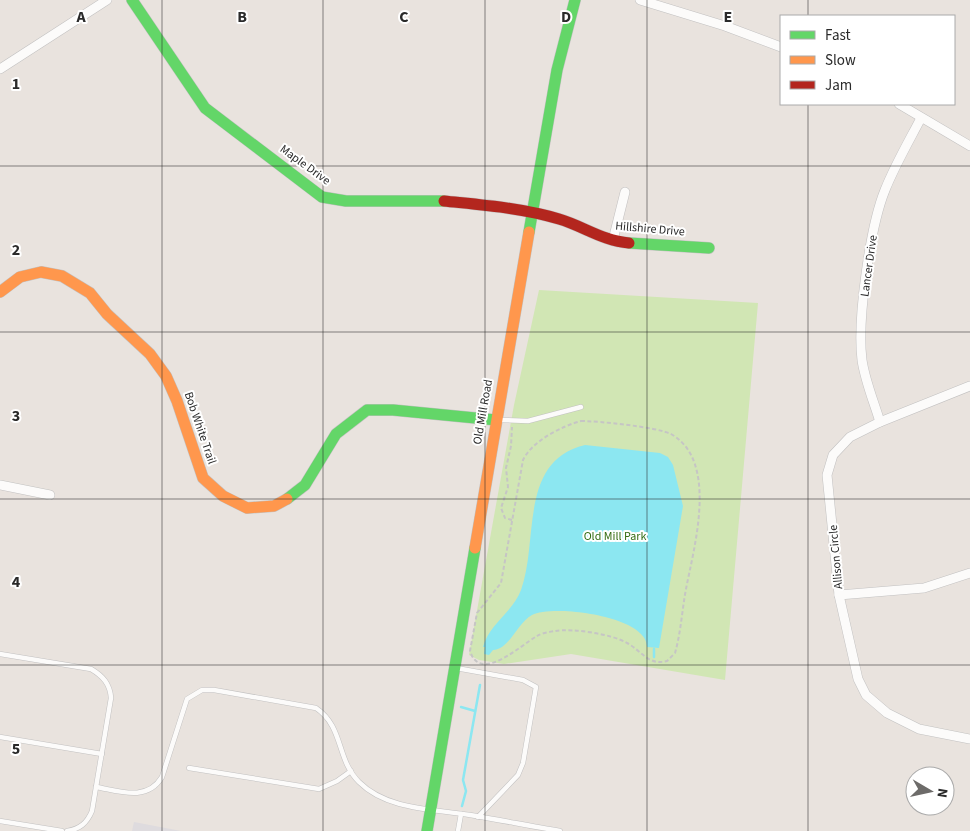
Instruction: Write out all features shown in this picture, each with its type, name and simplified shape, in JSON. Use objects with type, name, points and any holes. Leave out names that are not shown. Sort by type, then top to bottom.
[{"type":"street","points":[[0,69],[107,0]]},
{"type":"street","name":"Maple Drive","points":[[132,0],[206,108],[322,197],[346,201],[461,202],[533,214]]},
{"type":"street","name":"Old Mill Road","points":[[426,831],[533,214],[556,70],[575,0]]},
{"type":"street","points":[[640,0],[726,26],[780,47]]},
{"type":"street","points":[[901,105],[970,146]]},
{"type":"street","name":"Lancer Drive","points":[[880,422],[862,361],[861,328],[864,303],[874,232],[882,199],[921,118]]},
{"type":"street","points":[[614,240],[625,192]]},
{"type":"street","name":"Hillshire Drive","points":[[533,214],[570,222],[602,238],[709,248]]},
{"type":"street","name":"Bob White Trail","points":[[0,292],[20,277],[41,272],[62,276],[90,293],[107,314],[150,354],[166,376],[177,401],[203,478],[223,496],[247,508],[274,506],[293,496],[305,485],[336,434],[367,410],[399,410],[496,420]]},
{"type":"street","name":"Allison Circle","points":[[970,386],[880,422],[850,437],[833,455],[827,475],[839,595],[858,679],[866,695],[887,713],[919,729],[970,739]]},
{"type":"street","points":[[0,485],[50,495]]},
{"type":"street","points":[[839,595],[924,588],[970,574]]},
{"type":"lane","points":[[496,420],[528,421],[570,408],[581,407]]},
{"type":"lane","points":[[0,654],[91,669],[100,674],[110,689],[111,698],[102,754],[88,819],[76,830],[67,831]]},
{"type":"lane","points":[[454,668],[522,680],[536,687],[523,763],[518,775],[478,817]]},
{"type":"lane","points":[[96,787],[142,793],[157,786],[162,777],[187,699],[202,690],[214,690],[316,708],[328,716],[334,727],[344,762],[358,782],[378,796],[396,803],[560,831]]},
{"type":"lane","points":[[0,737],[102,754]]},
{"type":"lane","points":[[189,768],[319,789],[351,772]]},
{"type":"lane","points":[[458,831],[461,814]]},
{"type":"lane","points":[[0,820],[62,831]]},
{"type":"path","points":[[588,421],[658,430],[676,438],[686,449],[693,463],[700,508],[676,648],[673,656],[664,662],[650,661],[628,643],[574,631],[558,630],[537,636],[507,656],[489,664],[485,665],[475,660],[470,649],[476,613],[501,583],[512,520],[525,456],[539,443],[566,427],[578,422],[588,421]]},
{"type":"path","points":[[512,520],[505,518],[500,508],[508,487],[506,468],[514,422]]},
{"type":"shaded area","points":[[134,822],[181,831],[132,831]]},
{"type":"green space","name":"Old Mill Park","points":[[539,290],[758,303],[725,680],[571,654],[504,664],[479,660],[469,655],[514,405]]},
{"type":"water","points":[[585,445],[660,453],[668,457],[673,465],[683,506],[659,648],[647,647],[643,636],[632,627],[617,620],[598,615],[559,611],[532,615],[522,624],[509,641],[499,649],[493,650],[489,655],[484,654],[485,647],[483,647],[490,631],[513,605],[521,590],[540,485],[549,468],[564,454]]},
{"type":"waterway","points":[[654,649],[654,657]]},
{"type":"waterway","points":[[462,806],[466,791],[463,780],[480,685]]},
{"type":"waterway","points":[[461,707],[475,711]]},
{"type":"traffic: fast","points":[[132,0],[205,108],[322,197],[346,201],[444,201]]},
{"type":"traffic: fast","points":[[529,232],[557,70],[575,0]]},
{"type":"traffic: fast","points":[[629,243],[709,248]]},
{"type":"traffic: fast","points":[[287,499],[305,485],[336,434],[367,410],[393,410],[496,420]]},
{"type":"traffic: fast","points":[[427,831],[475,548]]},
{"type":"traffic: slow","points":[[475,548],[529,232]]},
{"type":"traffic: slow","points":[[0,292],[20,277],[41,272],[62,276],[90,293],[107,314],[150,354],[166,376],[177,401],[203,478],[223,496],[247,508],[274,506],[287,499]]},
{"type":"traffic: jam","points":[[444,201],[502,207],[545,215],[610,239],[629,243]]}]
